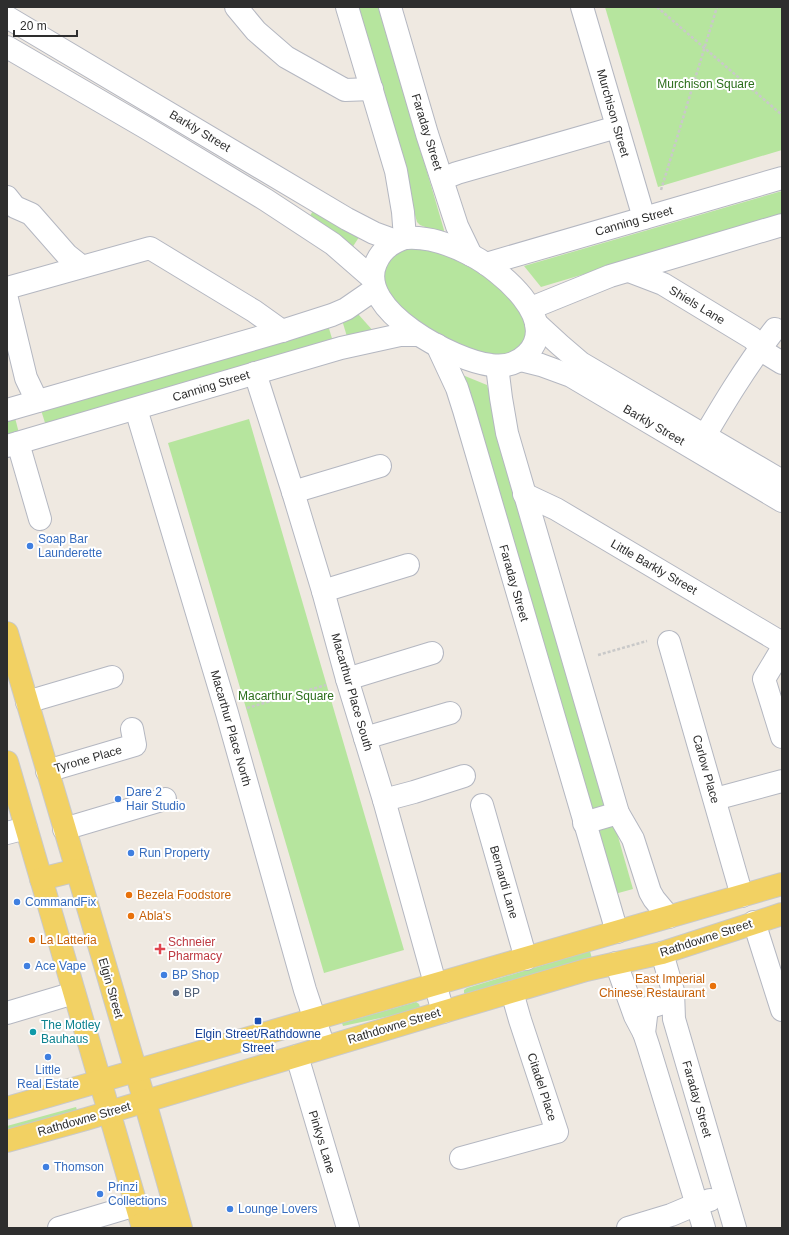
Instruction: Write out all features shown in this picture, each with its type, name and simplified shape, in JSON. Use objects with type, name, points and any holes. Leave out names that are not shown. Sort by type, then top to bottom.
[{"type":"main road","name":"Elgin Street","points":[[7,633],[136,1072],[178,1221]]},
{"type":"main road","points":[[7,762],[17,830],[41,879],[140,1219],[178,1221]]},
{"type":"main road","points":[[41,879],[77,870]]},
{"type":"main road","points":[[7,1108],[136,1072],[782,884]]},
{"type":"main road","points":[[742,896],[754,922]]},
{"type":"main road","name":"Rathdowne Street","points":[[7,1141],[586,970],[662,953],[782,914]]},
{"type":"main road","points":[[617,932],[628,939],[662,953]]},
{"type":"street","points":[[236,7],[256,31],[286,57],[345,90],[372,89]]},
{"type":"street","points":[[23,405],[282,331],[332,315],[346,308],[374,284],[374,268],[377,261],[388,247],[401,240],[403,212],[396,171],[347,7]]},
{"type":"street","name":"Faraday Street","points":[[390,7],[457,226],[479,260]]},
{"type":"street","name":"Murchison Street","points":[[582,7],[644,218]]},
{"type":"street","name":"Barkly Street","points":[[7,16],[347,219],[369,230],[401,240],[415,238],[438,242],[479,260],[516,290],[533,316],[560,345],[581,363],[700,443],[782,501]]},
{"type":"street","name":"Barkly Street","points":[[7,47],[266,200],[333,244],[374,284],[389,310],[399,321],[417,335],[475,361],[497,366]]},
{"type":"street","points":[[442,179],[464,171],[617,127]]},
{"type":"street","name":"Canning Street","points":[[479,260],[644,218],[782,178]]},
{"type":"street","points":[[7,197],[15,207],[31,214],[67,255],[80,266]]},
{"type":"street","points":[[669,917],[650,892],[633,839],[618,813],[507,433],[500,398],[497,366],[521,360],[531,350],[537,337],[533,316],[610,276],[782,225]]},
{"type":"street","points":[[7,288],[80,266],[150,248],[254,311],[282,331]]},
{"type":"street","name":"Shiels Lane","points":[[629,271],[663,284],[752,338],[769,355],[782,363]]},
{"type":"street","points":[[7,299],[26,378],[20,443],[40,519]]},
{"type":"street","points":[[332,315],[341,348]]},
{"type":"street","points":[[700,443],[722,405],[775,329]]},
{"type":"street","name":"Canning Street","points":[[20,443],[341,348],[400,335],[417,335]]},
{"type":"street","name":"Faraday Street","points":[[437,345],[457,388],[464,410],[617,932]]},
{"type":"street","name":"Barkly Street","points":[[521,360],[541,365],[571,376],[700,443],[782,481]]},
{"type":"street","name":"Macarthur Place South","points":[[255,373],[323,591],[347,679],[384,800],[443,1012]]},
{"type":"street","name":"Macarthur Place North","points":[[136,409],[227,713],[305,990],[324,1047]]},
{"type":"street","points":[[293,492],[380,466]]},
{"type":"street","name":"Little Barkly Street","points":[[524,494],[556,509],[782,643]]},
{"type":"street","points":[[323,591],[408,565]]},
{"type":"street","name":"Carlow Place","points":[[669,642],[742,896]]},
{"type":"street","points":[[782,649],[764,679],[782,737]]},
{"type":"street","points":[[347,679],[432,653]]},
{"type":"street","points":[[27,702],[112,677]]},
{"type":"street","points":[[365,738],[450,713]]},
{"type":"street","name":"Tyrone Place","points":[[48,771],[135,745],[132,729]]},
{"type":"street","points":[[384,800],[464,776]]},
{"type":"street","points":[[715,799],[782,781]]},
{"type":"street","points":[[64,829],[165,799]]},
{"type":"street","name":"Bernardi Lane","points":[[482,805],[526,959]]},
{"type":"street","points":[[584,823],[618,813]]},
{"type":"street","points":[[754,922],[782,1010]]},
{"type":"street","name":"Faraday Street","points":[[662,953],[672,991],[674,1019],[735,1228]]},
{"type":"street","points":[[616,963],[635,1016],[644,1033],[704,1228]]},
{"type":"street","name":"Citadel Place","points":[[461,1158],[557,1132],[512,992]]},
{"type":"street","points":[[7,1014],[74,993]]},
{"type":"street","points":[[644,1033],[648,1008],[673,1000]]},
{"type":"street","name":"Pinkys Lane","points":[[297,1056],[348,1228]]},
{"type":"street","points":[[628,1228],[725,1196]]},
{"type":"street","points":[[59,1228],[140,1219]]},
{"type":"path","points":[[657,7],[782,114]]},
{"type":"path","points":[[661,190],[717,7]]},
{"type":"path","points":[[598,655],[654,639],[669,642]]},
{"type":"path","points":[[227,713],[347,679]]},
{"type":"green space","points":[[356,7],[379,7],[444,230],[443,234],[420,225],[417,222]]},
{"type":"green space","name":"Murchison Square","points":[[605,7],[781,7],[782,150],[658,187]]},
{"type":"green space","points":[[782,191],[782,215],[541,287],[524,266]]},
{"type":"green space","points":[[317,204],[363,231],[350,251],[307,221]]},
{"type":"green space","points":[[409,247],[418,247],[446,254],[486,275],[523,308],[527,340],[509,356],[487,357],[430,331],[391,299],[384,284],[384,269],[390,259],[395,254]]},
{"type":"green space","points":[[358,314],[375,333],[348,340],[342,320]]},
{"type":"green space","points":[[327,322],[334,345],[47,429],[40,407]]},
{"type":"green space","points":[[460,374],[487,385],[608,805],[588,811]]},
{"type":"green space","points":[[14,414],[20,437],[7,440],[7,416]]},
{"type":"green space","name":"Macarthur Square","points":[[249,419],[404,950],[324,973],[168,443]]},
{"type":"green space","points":[[614,825],[633,889],[611,895],[593,831]]},
{"type":"green space","points":[[590,951],[592,959],[467,995],[464,993],[464,990],[467,988]]},
{"type":"green space","points":[[416,1002],[420,1007],[418,1010],[343,1026],[342,1023]]},
{"type":"green space","points":[[76,1107],[77,1110],[7,1130],[7,1126]]},
{"type":"place","name":"Soap Bar Launderette","points":[[30,546]]},
{"type":"place","name":"Dare 2 Hair Studio","points":[[118,799]]},
{"type":"place","name":"Run Property","points":[[131,853]]},
{"type":"place","name":"Bezela Foodstore","points":[[129,895]]},
{"type":"place","name":"CommandFix","points":[[17,902]]},
{"type":"place","name":"Abla's","points":[[131,916]]},
{"type":"place","name":"La Latteria","points":[[32,940]]},
{"type":"place","name":"Schneier Pharmacy","points":[[160,949]]},
{"type":"place","name":"Ace Vape","points":[[27,966]]},
{"type":"place","name":"BP Shop","points":[[164,975]]},
{"type":"place","name":"East Imperial Chinese Restaurant","points":[[713,986]]},
{"type":"place","name":"BP","points":[[176,993]]},
{"type":"place","name":"Elgin Street/Rathdowne Street","points":[[258,1021]]},
{"type":"place","name":"The Motley Bauhaus","points":[[33,1032]]},
{"type":"place","name":"Little Real Estate","points":[[48,1057]]},
{"type":"place","name":"Thomson","points":[[46,1167]]},
{"type":"place","name":"Prinzi Collections","points":[[100,1194]]},
{"type":"place","name":"Lounge Lovers","points":[[230,1209]]}]
